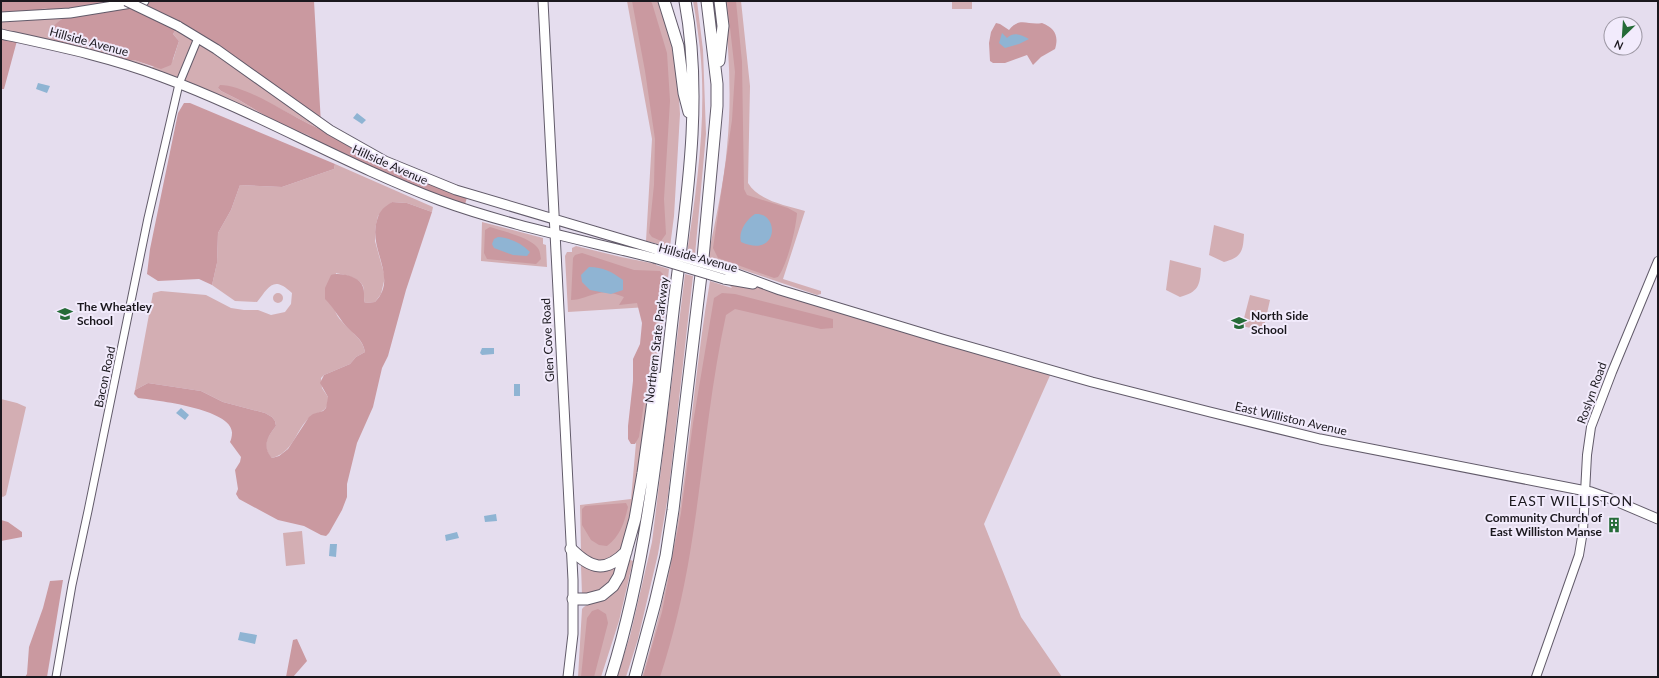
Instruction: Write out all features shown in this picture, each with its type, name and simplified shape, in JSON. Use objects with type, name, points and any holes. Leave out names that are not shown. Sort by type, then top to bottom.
[{"type":"highway","points":[[664,1],[678,46],[684,93],[692,126]]},
{"type":"highway","name":"Northern State Parkway","points":[[610,677],[632,601],[646,532],[681,244],[692,126],[692,56],[685,1]]},
{"type":"highway","points":[[707,1],[717,84]]},
{"type":"highway","points":[[635,677],[657,595],[673,510],[714,152],[717,84],[717,26],[714,1]]},
{"type":"highway","points":[[717,84],[723,26],[720,1]]},
{"type":"highway","points":[[573,599],[597,597],[611,588],[619,576],[627,552],[638,504],[653,401],[668,358]]},
{"type":"highway","points":[[571,549],[586,562],[598,566],[612,564],[627,552]]},
{"type":"main road","name":"Hillside Avenue","points":[[126,1],[178,26],[198,38],[312,118],[352,143],[385,161],[450,188],[555,219],[654,254],[920,332]]},
{"type":"main road","points":[[1,17],[70,13],[144,1]]},
{"type":"main road","name":"Glen Cove Road","points":[[543,1],[573,599],[573,634],[568,677]]},
{"type":"main road","name":"Hillside Avenue","points":[[1,34],[93,55],[134,67],[179,84],[423,193],[478,213],[555,233],[654,254]]},
{"type":"main road","name":"Roslyn Road","points":[[1536,677],[1579,555],[1583,531],[1587,455],[1593,420],[1658,261]]},
{"type":"main road","name":"East Williston Avenue","points":[[920,332],[1092,382],[1256,424],[1605,496],[1658,519]]},
{"type":"street","name":"Bacon Road","points":[[56,677],[72,585],[148,218],[179,84],[198,38]]},
{"type":"shaded area","points":[[1,1],[314,1],[321,124],[178,26],[173,34],[179,41],[171,65],[161,69],[134,60],[121,63],[112,58],[108,47],[101,41],[82,48],[57,46],[52,30],[56,24],[69,14],[44,8],[1,17]]},
{"type":"shaded area","points":[[627,1],[658,1],[669,31],[678,82],[680,114],[674,216],[670,247],[646,241],[652,139]]},
{"type":"shaded area","points":[[632,1],[650,1],[652,3],[667,53],[670,101],[664,199],[666,234],[661,241],[652,237],[649,233],[654,185],[655,139],[645,71]]},
{"type":"shaded area","points":[[693,1],[697,1],[703,50],[706,134],[695,255],[687,253],[700,152],[702,126],[702,75]]},
{"type":"shaded area","points":[[724,1],[741,1],[750,86],[748,183],[759,194],[773,202],[805,211],[783,279],[821,291],[821,294],[817,295],[708,258],[724,175],[729,129],[729,74]]},
{"type":"shaded area","points":[[727,1],[736,1],[742,62],[744,189],[747,195],[788,208],[797,213],[788,256],[778,277],[774,278],[718,258],[713,248],[732,120],[735,72]]},
{"type":"shaded area","points":[[952,1],[972,1],[972,9],[952,9]]},
{"type":"shaded area","points":[[43,8],[57,13],[70,13],[54,26],[52,34],[57,46],[1,34],[1,17]]},
{"type":"shaded area","points":[[1021,22],[1037,24],[1042,23],[1050,27],[1055,33],[1055,49],[1041,57],[1033,65],[1027,55],[1005,63],[993,63],[990,61],[989,43],[991,32],[996,23],[1009,30],[1017,23]]},
{"type":"shaded area","points":[[178,26],[352,143],[307,123],[277,107],[218,88],[221,91],[265,116],[308,135],[344,158],[121,63],[134,60],[152,67],[173,60],[179,41],[173,34]]},
{"type":"shaded area","points":[[1,34],[18,37],[4,89],[1,89]]},
{"type":"shaded area","points":[[101,41],[108,47],[112,58],[82,48],[96,42]]},
{"type":"shaded area","points":[[220,85],[230,86],[253,94],[309,124],[468,194],[464,208],[344,158],[308,135],[277,123],[221,91],[218,88]]},
{"type":"shaded area","points":[[184,103],[190,103],[335,164],[334,169],[282,187],[240,185],[231,210],[218,233],[217,263],[212,285],[199,279],[158,281],[147,274],[150,249],[178,113]]},
{"type":"shaded area","points":[[335,164],[433,207],[432,212],[407,203],[392,202],[378,216],[375,229],[375,241],[385,277],[381,294],[375,302],[365,303],[364,288],[358,280],[336,273],[333,300],[336,313],[344,324],[359,339],[365,352],[356,357],[350,364],[324,375],[321,378],[322,388],[328,397],[325,409],[309,418],[289,447],[279,455],[272,458],[267,450],[266,442],[276,426],[272,417],[265,413],[223,402],[201,391],[148,383],[135,390],[153,293],[161,291],[206,295],[231,308],[258,310],[271,315],[285,312],[291,304],[292,293],[280,285],[272,285],[257,302],[235,301],[212,285],[217,263],[218,233],[231,210],[240,185],[282,187],[334,169]]},
{"type":"shaded area","points":[[392,202],[407,203],[432,212],[406,290],[388,356],[382,368],[373,407],[357,443],[347,484],[347,497],[342,510],[329,533],[326,536],[321,535],[304,526],[278,520],[239,499],[236,494],[238,489],[235,470],[241,457],[230,442],[232,433],[229,425],[220,418],[192,407],[138,398],[134,394],[135,390],[148,383],[201,391],[223,402],[265,413],[272,417],[276,426],[268,438],[266,446],[267,450],[272,458],[279,456],[288,449],[309,417],[323,411],[326,408],[328,397],[320,383],[324,375],[350,364],[356,357],[365,352],[360,340],[345,325],[325,299],[325,288],[331,275],[339,274],[349,276],[361,283],[364,289],[365,303],[375,302],[381,293],[384,284],[384,274],[375,234],[376,224],[381,211]]},
{"type":"shaded area","points":[[482,222],[543,238],[543,244],[546,245],[547,267],[481,261]]},
{"type":"shaded area","points":[[1214,225],[1244,234],[1242,249],[1235,258],[1224,262],[1209,255]]},
{"type":"shaded area","points":[[490,227],[515,235],[533,243],[539,249],[541,259],[536,264],[487,259],[484,253],[485,230]]},
{"type":"shaded area","points":[[576,246],[656,264],[669,269],[664,316],[644,432],[636,494],[623,549],[616,557],[599,563],[581,553],[580,505],[631,499],[648,307],[568,312],[565,256],[567,252],[572,252],[572,248]]},
{"type":"shaded area","points":[[582,253],[634,270],[660,271],[663,274],[639,437],[635,444],[631,444],[628,439],[628,426],[633,381],[633,359],[640,344],[642,323],[637,303],[619,305],[624,297],[605,292],[571,300],[573,258],[575,255]]},
{"type":"shaded area","points":[[1170,260],[1201,268],[1199,284],[1191,293],[1180,297],[1166,290]]},
{"type":"shaded area","points":[[685,274],[693,276],[668,496],[658,554],[638,639],[626,677],[617,677],[630,636],[652,542]]},
{"type":"shaded area","points":[[724,279],[780,290],[1052,371],[984,524],[1021,617],[1062,677],[642,677],[666,587],[678,523],[704,316],[710,281],[732,288]]},
{"type":"shaded area","points":[[276,293],[280,293],[282,294],[282,302],[276,303],[273,300],[273,296]]},
{"type":"shaded area","points":[[722,293],[735,294],[833,319],[833,328],[821,329],[735,309],[726,315],[715,374],[695,523],[681,600],[660,677],[643,677],[662,612],[681,513],[693,423],[714,298]]},
{"type":"shaded area","points":[[1250,295],[1270,300],[1263,331],[1242,326]]},
{"type":"shaded area","points":[[1,399],[26,407],[6,495],[3,497],[1,496]]},
{"type":"shaded area","points":[[626,503],[628,507],[616,538],[607,546],[599,545],[591,540],[582,525],[582,509],[585,506]]},
{"type":"shaded area","points":[[1,520],[8,522],[22,532],[22,537],[1,541]]},
{"type":"shaded area","points":[[302,531],[305,564],[286,566],[283,533]]},
{"type":"shaded area","points":[[628,559],[633,561],[619,621],[601,677],[578,677],[582,609],[590,604],[606,598],[611,594],[621,579]]},
{"type":"shaded area","points":[[581,566],[614,568],[618,572],[606,589],[582,595]]},
{"type":"shaded area","points":[[63,580],[47,677],[25,677],[27,674],[29,647],[43,608],[50,581]]},
{"type":"shaded area","points":[[598,609],[606,614],[608,623],[594,677],[581,677],[587,618],[592,611]]},
{"type":"shaded area","points":[[297,639],[307,661],[293,677],[286,677],[293,640]]},
{"type":"water","points":[[1002,33],[1007,38],[1015,34],[1029,39],[1005,48],[999,43]]},
{"type":"water","points":[[38,83],[50,86],[47,93],[36,89]]},
{"type":"water","points":[[357,113],[366,120],[362,124],[353,118]]},
{"type":"water","points":[[755,214],[763,215],[769,220],[772,226],[772,234],[769,240],[763,245],[754,246],[741,242],[740,238],[744,226]]},
{"type":"water","points":[[498,237],[507,238],[516,242],[530,252],[527,256],[513,255],[494,248],[492,244],[494,239]]},
{"type":"water","points":[[589,267],[603,269],[619,277],[623,280],[623,290],[611,294],[590,290],[582,282],[581,275]]},
{"type":"water","points":[[482,348],[494,348],[494,354],[482,355],[480,353]]},
{"type":"water","points":[[514,384],[520,384],[520,396],[514,396]]},
{"type":"water","points":[[181,408],[189,415],[185,420],[176,413]]},
{"type":"water","points":[[496,514],[497,521],[485,522],[484,516]]},
{"type":"water","points":[[457,532],[459,538],[446,541],[445,535]]},
{"type":"water","points":[[330,544],[337,544],[336,557],[329,556]]},
{"type":"water","points":[[240,632],[257,635],[255,644],[238,640]]},
{"type":"place","name":"The Wheatley School","points":[[65,314]]},
{"type":"place","name":"North Side School","points":[[1239,323]]},
{"type":"place","name":"Community Church of East Williston Manse","points":[[1614,525]]},
{"type":"district","name":"EAST WILLISTON","points":[[1571,501]]}]
